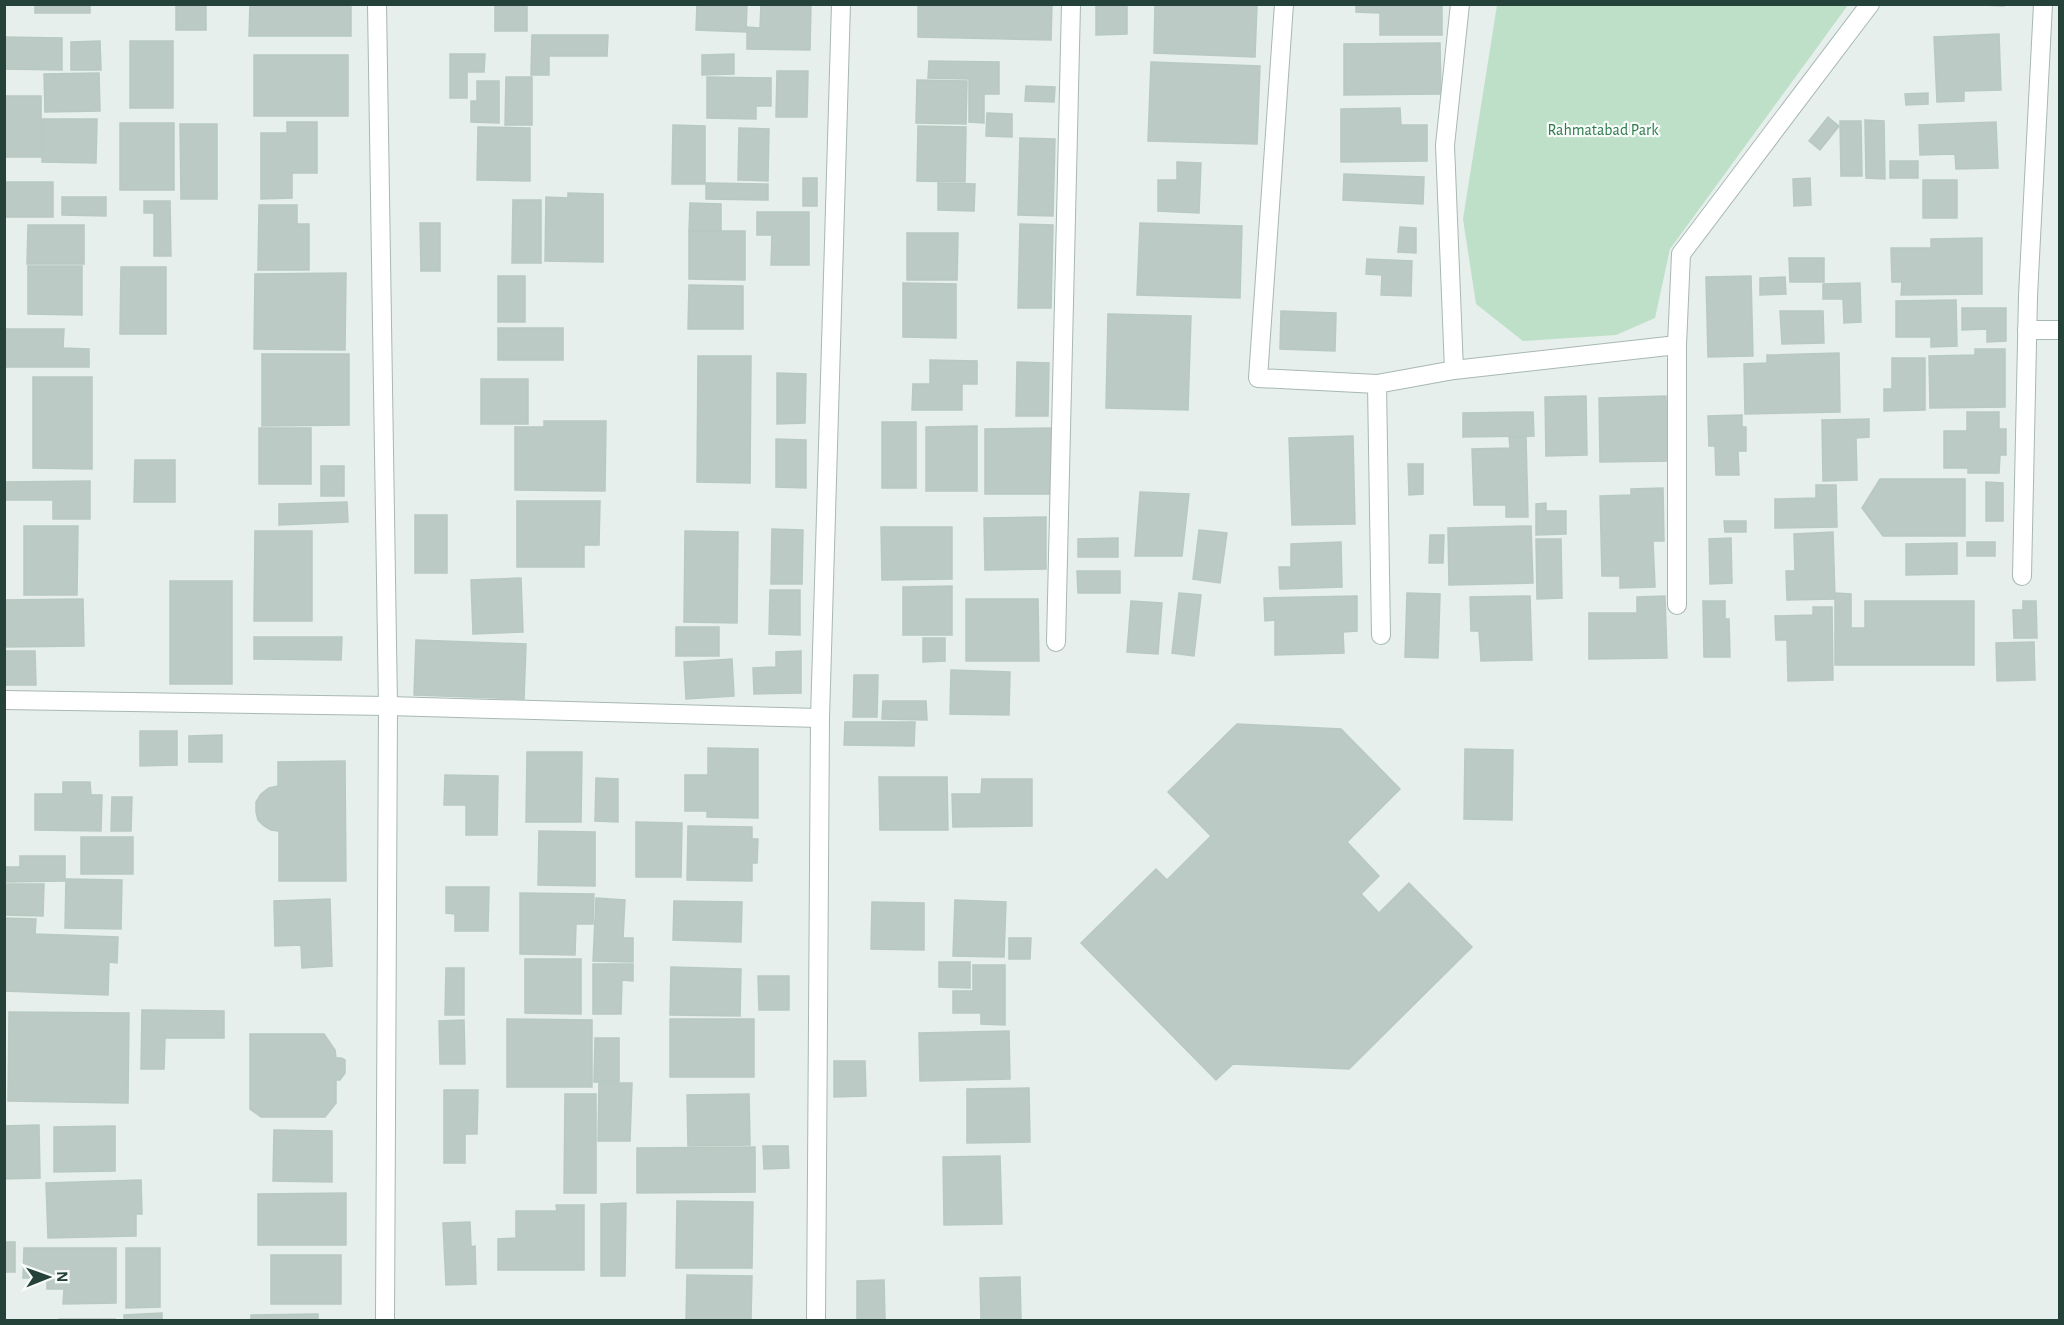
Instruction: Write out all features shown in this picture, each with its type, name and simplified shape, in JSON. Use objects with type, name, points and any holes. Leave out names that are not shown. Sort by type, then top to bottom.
[{"type":"street","points":[[377,4],[388,706],[385,1320]]},
{"type":"street","points":[[816,1320],[820,718],[841,4]]},
{"type":"street","points":[[1056,642],[1071,4]]},
{"type":"street","points":[[1284,4],[1258,378],[1377,384],[1454,370],[1677,345]]},
{"type":"street","points":[[1454,370],[1445,145],[1461,4]]},
{"type":"street","points":[[1677,604],[1677,345],[1681,254],[1870,4]]},
{"type":"street","points":[[2022,576],[2027,330],[2043,4]]},
{"type":"street","points":[[2027,330],[2060,330]]},
{"type":"street","points":[[1377,384],[1381,635]]},
{"type":"street","points":[[4,700],[388,706],[820,718]]},
{"type":"green space","name":"Rahmatabad Park","points":[[1497,5],[1848,5],[1670,249],[1655,318],[1616,335],[1523,341],[1476,304],[1463,219]]},
{"type":"building","points":[[35,4],[90,4],[90,13],[35,13]]},
{"type":"building","points":[[176,4],[206,4],[206,30],[176,30]]},
{"type":"building","points":[[250,4],[351,4],[351,36],[249,36]]},
{"type":"building","points":[[495,4],[527,4],[527,31],[495,31]]},
{"type":"building","points":[[697,4],[747,4],[746,32],[696,30]]},
{"type":"building","points":[[761,4],[811,4],[810,50],[747,49],[747,27],[760,28]]},
{"type":"building","points":[[918,4],[1052,4],[1051,40],[918,37]]},
{"type":"building","points":[[1096,4],[1127,4],[1127,34],[1096,35]]},
{"type":"building","points":[[1155,4],[1257,4],[1255,57],[1154,53]]},
{"type":"building","points":[[1356,4],[1442,4],[1442,35],[1380,35],[1380,13],[1356,12]]},
{"type":"building","points":[[1959,4],[2005,4],[2004,6]]},
{"type":"building","points":[[1999,34],[2001,90],[1964,91],[1964,101],[1937,102],[1934,37]]},
{"type":"building","points":[[532,35],[608,35],[607,56],[549,56],[549,75],[531,75]]},
{"type":"building","points":[[4,37],[62,38],[62,70],[4,69]]},
{"type":"building","points":[[100,41],[101,70],[71,70],[71,42]]},
{"type":"building","points":[[130,41],[173,41],[173,108],[130,108]]},
{"type":"building","points":[[1440,43],[1441,94],[1344,95],[1344,44]]},
{"type":"building","points":[[450,54],[485,54],[484,72],[467,72],[467,98],[450,98]]},
{"type":"building","points":[[734,54],[734,74],[702,75],[702,55]]},
{"type":"building","points":[[254,55],[348,55],[348,116],[254,116]]},
{"type":"building","points":[[929,61],[999,62],[999,94],[984,94],[984,123],[969,122],[969,79],[928,78]]},
{"type":"building","points":[[1151,62],[1260,66],[1257,144],[1148,141]]},
{"type":"building","points":[[777,71],[808,71],[807,117],[776,117]]},
{"type":"building","points":[[99,73],[100,111],[45,112],[44,74]]},
{"type":"building","points":[[506,77],[532,77],[532,125],[505,125]]},
{"type":"building","points":[[707,77],[771,78],[771,106],[756,106],[756,119],[707,118]]},
{"type":"building","points":[[917,80],[967,81],[966,124],[916,123]]},
{"type":"building","points":[[477,81],[499,81],[499,123],[471,122],[471,101],[477,101]]},
{"type":"building","points":[[1026,86],[1055,87],[1054,102],[1025,101]]},
{"type":"building","points":[[1928,93],[1928,104],[1906,105],[1905,94]]},
{"type":"building","points":[[4,96],[41,96],[41,157],[4,157]]},
{"type":"building","points":[[1400,108],[1401,125],[1427,125],[1427,161],[1341,162],[1341,109]]},
{"type":"building","points":[[987,113],[1012,114],[1012,137],[986,136]]},
{"type":"building","points":[[1828,117],[1839,126],[1820,150],[1809,141]]},
{"type":"building","points":[[42,119],[97,119],[96,163],[42,162]]},
{"type":"building","points":[[1865,120],[1884,121],[1885,179],[1866,178]]},
{"type":"building","points":[[1840,121],[1861,121],[1862,176],[1841,176]]},
{"type":"building","points":[[287,122],[317,122],[317,173],[292,173],[292,198],[261,199],[261,133],[287,133]]},
{"type":"building","points":[[1996,122],[1998,168],[1956,169],[1955,154],[1920,155],[1919,125]]},
{"type":"building","points":[[120,123],[174,123],[174,190],[120,190]]},
{"type":"building","points":[[180,124],[217,124],[217,199],[181,199]]},
{"type":"building","points":[[673,125],[705,126],[705,184],[672,184]]},
{"type":"building","points":[[918,126],[966,127],[965,182],[917,181]]},
{"type":"building","points":[[478,127],[530,128],[530,181],[477,180]]},
{"type":"building","points":[[739,128],[769,129],[768,181],[738,180]]},
{"type":"building","points":[[1020,138],[1055,139],[1053,216],[1018,215]]},
{"type":"building","points":[[1890,161],[1918,161],[1918,178],[1890,178]]},
{"type":"building","points":[[1177,162],[1201,163],[1199,213],[1158,211],[1158,180],[1177,180]]},
{"type":"building","points":[[1344,174],[1424,177],[1423,204],[1343,200]]},
{"type":"building","points":[[803,178],[817,178],[817,206],[803,206]]},
{"type":"building","points":[[1810,178],[1811,205],[1794,206],[1793,179]]},
{"type":"building","points":[[1923,180],[1957,180],[1957,218],[1923,218]]},
{"type":"building","points":[[4,182],[53,182],[53,217],[4,217]]},
{"type":"building","points":[[706,183],[768,184],[768,200],[706,199]]},
{"type":"building","points":[[938,183],[975,184],[974,211],[938,210]]},
{"type":"building","points":[[568,193],[603,194],[603,262],[545,261],[546,197],[568,198]]},
{"type":"building","points":[[62,197],[106,197],[106,216],[62,215]]},
{"type":"building","points":[[513,200],[541,200],[541,263],[512,263]]},
{"type":"building","points":[[144,201],[170,201],[171,256],[154,256],[154,213],[144,213]]},
{"type":"building","points":[[690,203],[721,204],[721,231],[689,231]]},
{"type":"building","points":[[259,205],[297,205],[297,224],[309,224],[309,270],[258,270]]},
{"type":"building","points":[[757,212],[809,212],[809,265],[771,265],[772,235],[757,235]]},
{"type":"building","points":[[420,223],[440,223],[440,271],[421,271]]},
{"type":"building","points":[[1140,223],[1242,226],[1240,298],[1137,295]]},
{"type":"building","points":[[1020,224],[1053,225],[1051,308],[1018,308]]},
{"type":"building","points":[[28,225],[84,225],[84,264],[27,264]]},
{"type":"building","points":[[1400,227],[1416,228],[1416,253],[1398,252]]},
{"type":"building","points":[[689,231],[745,231],[745,280],[689,279]]},
{"type":"building","points":[[907,233],[958,233],[957,280],[907,280]]},
{"type":"building","points":[[1982,238],[1982,294],[1901,295],[1902,282],[1892,282],[1891,248],[1931,248],[1931,239]]},
{"type":"building","points":[[1789,258],[1824,258],[1824,282],[1790,282]]},
{"type":"building","points":[[1367,259],[1412,261],[1411,296],[1381,295],[1382,275],[1366,274]]},
{"type":"building","points":[[28,266],[82,266],[82,315],[28,314]]},
{"type":"building","points":[[121,267],[166,267],[166,334],[120,334]]},
{"type":"building","points":[[346,273],[345,350],[254,349],[255,274]]},
{"type":"building","points":[[498,276],[525,276],[525,322],[498,322]]},
{"type":"building","points":[[1751,276],[1753,356],[1708,357],[1706,277]]},
{"type":"building","points":[[1785,277],[1786,294],[1760,295],[1760,278]]},
{"type":"building","points":[[903,283],[956,284],[956,338],[903,337]]},
{"type":"building","points":[[1860,283],[1861,322],[1844,323],[1843,299],[1823,299],[1823,284]]},
{"type":"building","points":[[689,285],[743,286],[743,329],[688,329]]},
{"type":"building","points":[[1956,300],[1957,346],[1931,347],[1931,337],[1896,337],[1896,301]]},
{"type":"building","points":[[1962,308],[2006,308],[2006,341],[1987,342],[1987,329],[1962,330]]},
{"type":"building","points":[[1281,311],[1336,313],[1335,351],[1280,349]]},
{"type":"building","points":[[1780,311],[1823,311],[1824,343],[1782,344]]},
{"type":"building","points":[[1108,314],[1191,316],[1188,410],[1106,408]]},
{"type":"building","points":[[498,328],[563,328],[563,360],[498,360]]},
{"type":"building","points":[[4,329],[64,329],[63,348],[89,349],[89,367],[4,367]]},
{"type":"building","points":[[1975,349],[2005,349],[2005,407],[1930,408],[1929,356],[1975,355]]},
{"type":"building","points":[[1839,353],[1840,412],[1745,414],[1744,364],[1767,363],[1767,355]]},
{"type":"building","points":[[262,354],[349,354],[349,425],[262,426]]},
{"type":"building","points":[[698,356],[751,356],[750,483],[697,482]]},
{"type":"building","points":[[1892,358],[1925,358],[1925,410],[1884,411],[1884,389],[1892,389]]},
{"type":"building","points":[[930,360],[977,361],[977,384],[962,384],[962,410],[912,410],[913,384],[930,384]]},
{"type":"building","points":[[1017,362],[1049,363],[1048,416],[1016,416]]},
{"type":"building","points":[[777,373],[806,374],[805,423],[777,424]]},
{"type":"building","points":[[33,377],[92,377],[92,469],[33,468]]},
{"type":"building","points":[[481,379],[528,379],[528,424],[481,424]]},
{"type":"building","points":[[1586,396],[1587,455],[1546,456],[1545,397]]},
{"type":"building","points":[[1666,396],[1666,402],[1670,401],[1671,461],[1600,462],[1599,398]]},
{"type":"building","points":[[1533,412],[1534,436],[1463,437],[1463,413]]},
{"type":"building","points":[[1967,412],[1999,412],[1999,429],[2006,429],[2006,455],[2000,455],[1999,473],[1968,473],[1968,468],[1944,468],[1944,431],[1967,431]]},
{"type":"building","points":[[1742,415],[1742,427],[1746,427],[1746,451],[1738,451],[1739,475],[1716,475],[1715,446],[1709,446],[1708,416]]},
{"type":"building","points":[[1869,419],[1869,437],[1856,438],[1857,480],[1823,481],[1822,420]]},
{"type":"building","points":[[544,421],[606,421],[605,491],[515,490],[515,427],[544,427]]},
{"type":"building","points":[[882,422],[916,422],[916,488],[882,488]]},
{"type":"building","points":[[977,426],[977,491],[926,491],[926,427]]},
{"type":"building","points":[[259,428],[311,428],[311,484],[259,484]]},
{"type":"building","points":[[1053,428],[1054,494],[985,494],[985,429]]},
{"type":"building","points":[[1353,436],[1355,524],[1292,525],[1289,438]]},
{"type":"building","points":[[1509,437],[1526,437],[1528,517],[1506,517],[1506,505],[1474,505],[1472,449],[1510,448]]},
{"type":"building","points":[[776,439],[806,440],[806,488],[776,487]]},
{"type":"building","points":[[135,460],[175,460],[175,502],[134,502]]},
{"type":"building","points":[[1408,464],[1423,464],[1423,494],[1409,495]]},
{"type":"building","points":[[321,466],[344,466],[344,496],[321,496]]},
{"type":"building","points":[[1880,479],[1965,479],[1965,536],[1883,536],[1862,508]]},
{"type":"building","points":[[90,481],[90,519],[53,519],[53,500],[4,500],[4,482]]},
{"type":"building","points":[[1986,482],[2003,483],[2003,521],[1986,521]]},
{"type":"building","points":[[1816,485],[1836,485],[1837,527],[1775,528],[1775,499],[1816,498]]},
{"type":"building","points":[[1663,488],[1664,541],[1653,541],[1655,587],[1620,588],[1620,576],[1602,576],[1600,496],[1631,495],[1631,489]]},
{"type":"building","points":[[1140,492],[1189,494],[1182,556],[1135,556]]},
{"type":"building","points":[[517,501],[600,501],[599,545],[584,545],[584,567],[517,567]]},
{"type":"building","points":[[347,502],[348,522],[279,525],[279,504]]},
{"type":"building","points":[[1546,503],[1546,511],[1566,511],[1566,534],[1536,535],[1536,504]]},
{"type":"building","points":[[415,515],[447,515],[447,573],[415,573]]},
{"type":"building","points":[[1046,517],[1046,569],[985,570],[984,518]]},
{"type":"building","points":[[1724,521],[1746,521],[1746,532],[1725,532]]},
{"type":"building","points":[[24,526],[78,526],[77,595],[24,595]]},
{"type":"building","points":[[1531,526],[1533,583],[1449,585],[1448,528]]},
{"type":"building","points":[[881,527],[952,527],[952,579],[882,580]]},
{"type":"building","points":[[772,529],[803,530],[802,584],[771,584]]},
{"type":"building","points":[[1199,530],[1227,533],[1220,583],[1193,579]]},
{"type":"building","points":[[255,531],[312,531],[312,621],[254,621]]},
{"type":"building","points":[[685,531],[738,532],[737,623],[684,622]]},
{"type":"building","points":[[1833,532],[1835,599],[1787,600],[1786,571],[1795,571],[1794,534]]},
{"type":"building","points":[[1430,535],[1444,535],[1443,563],[1429,563]]},
{"type":"building","points":[[1118,538],[1118,557],[1078,557],[1078,539]]},
{"type":"building","points":[[1731,538],[1732,583],[1710,584],[1709,539]]},
{"type":"building","points":[[1536,539],[1561,539],[1562,598],[1537,599]]},
{"type":"building","points":[[1341,542],[1342,587],[1280,589],[1279,567],[1291,567],[1291,544]]},
{"type":"building","points":[[1967,542],[1995,542],[1995,556],[1967,556]]},
{"type":"building","points":[[1957,543],[1957,574],[1906,575],[1906,544]]},
{"type":"building","points":[[1077,571],[1120,571],[1120,593],[1078,593]]},
{"type":"building","points":[[521,578],[523,632],[473,634],[471,580]]},
{"type":"building","points":[[170,581],[232,581],[232,684],[170,684]]},
{"type":"building","points":[[952,586],[952,635],[903,635],[903,587]]},
{"type":"building","points":[[770,590],[800,590],[800,635],[769,634]]},
{"type":"building","points":[[1179,593],[1201,595],[1194,656],[1172,653]]},
{"type":"building","points":[[1407,593],[1440,594],[1438,658],[1405,657]]},
{"type":"building","points":[[1835,593],[1851,594],[1851,628],[1865,628],[1865,601],[1974,601],[1974,665],[1835,665]]},
{"type":"building","points":[[1357,596],[1357,631],[1343,632],[1344,653],[1275,655],[1275,620],[1265,621],[1264,598]]},
{"type":"building","points":[[1530,596],[1532,660],[1481,661],[1479,631],[1471,631],[1470,597]]},
{"type":"building","points":[[1665,596],[1667,658],[1589,659],[1589,613],[1637,613],[1637,597]]},
{"type":"building","points":[[83,599],[84,646],[4,647],[4,600]]},
{"type":"building","points":[[966,599],[1038,599],[1039,661],[966,661]]},
{"type":"building","points":[[1131,601],[1162,603],[1158,654],[1127,652]]},
{"type":"building","points":[[1703,601],[1725,601],[1725,619],[1729,619],[1730,657],[1704,657]]},
{"type":"building","points":[[2023,601],[2036,601],[2037,638],[2014,638],[2013,610],[2023,610]]},
{"type":"building","points":[[1813,607],[1832,607],[1833,680],[1788,681],[1787,640],[1776,640],[1775,616],[1813,615]]},
{"type":"building","points":[[676,627],[719,627],[719,656],[676,656]]},
{"type":"building","points":[[254,637],[342,637],[341,660],[254,659]]},
{"type":"building","points":[[923,638],[945,638],[945,661],[923,662]]},
{"type":"building","points":[[416,640],[526,644],[524,699],[414,695]]},
{"type":"building","points":[[2034,642],[2035,680],[1997,681],[1996,643]]},
{"type":"building","points":[[4,651],[35,651],[36,685],[4,685]]},
{"type":"building","points":[[801,651],[801,693],[754,694],[753,668],[776,667],[776,652]]},
{"type":"building","points":[[732,659],[734,696],[686,699],[684,662]]},
{"type":"building","points":[[951,670],[1010,672],[1009,715],[950,714]]},
{"type":"building","points":[[854,675],[878,675],[877,717],[853,717]]},
{"type":"building","points":[[883,701],[926,701],[927,720],[882,719]]},
{"type":"building","points":[[845,722],[915,722],[914,746],[844,745]]},
{"type":"building","points":[[1237,724],[1341,729],[1400,789],[1347,842],[1379,876],[1361,894],[1379,913],[1409,883],[1472,947],[1349,1069],[1233,1064],[1216,1080],[1081,943],[1156,869],[1167,880],[1211,836],[1168,792]]},
{"type":"building","points":[[140,731],[177,731],[177,765],[140,766]]},
{"type":"building","points":[[222,735],[222,762],[189,762],[189,736]]},
{"type":"building","points":[[708,748],[758,749],[758,818],[707,817],[707,811],[685,811],[685,775],[708,775]]},
{"type":"building","points":[[1465,749],[1513,750],[1512,820],[1464,819]]},
{"type":"building","points":[[527,752],[582,752],[581,822],[526,822]]},
{"type":"building","points":[[345,761],[346,881],[279,881],[279,831],[264,826],[258,820],[256,812],[256,802],[261,794],[269,788],[278,786],[278,762]]},
{"type":"building","points":[[445,775],[498,776],[497,835],[466,835],[466,805],[444,805]]},
{"type":"building","points":[[879,777],[947,777],[948,830],[880,830]]},
{"type":"building","points":[[596,778],[618,779],[618,822],[595,821]]},
{"type":"building","points":[[982,779],[1032,779],[1032,826],[953,827],[952,794],[981,794]]},
{"type":"building","points":[[63,782],[90,782],[91,795],[102,795],[101,831],[35,830],[35,794],[63,794]]},
{"type":"building","points":[[112,797],[132,797],[131,831],[111,831]]},
{"type":"building","points":[[636,822],[682,823],[681,877],[636,877]]},
{"type":"building","points":[[688,826],[752,827],[752,839],[758,839],[757,863],[752,863],[752,881],[687,880]]},
{"type":"building","points":[[539,831],[595,832],[595,886],[538,885]]},
{"type":"building","points":[[81,837],[133,837],[133,874],[81,874]]},
{"type":"building","points":[[20,856],[65,856],[65,881],[4,882],[4,867],[20,867]]},
{"type":"building","points":[[66,879],[122,880],[121,929],[65,928]]},
{"type":"building","points":[[4,884],[44,884],[43,916],[4,915]]},
{"type":"building","points":[[446,887],[489,887],[488,931],[455,931],[455,914],[446,913]]},
{"type":"building","points":[[520,893],[594,894],[593,924],[576,924],[575,955],[520,954]]},
{"type":"building","points":[[596,898],[625,900],[623,938],[633,938],[633,962],[593,961]]},
{"type":"building","points":[[330,899],[332,966],[302,968],[301,945],[275,946],[274,901]]},
{"type":"building","points":[[955,900],[1006,902],[1004,957],[953,956]]},
{"type":"building","points":[[674,901],[742,902],[741,942],[673,940]]},
{"type":"building","points":[[872,902],[924,903],[924,950],[871,949]]},
{"type":"building","points":[[4,918],[36,919],[35,934],[118,937],[117,963],[109,962],[108,995],[4,991]]},
{"type":"building","points":[[1009,938],[1031,938],[1030,959],[1009,959]]},
{"type":"building","points":[[525,959],[581,959],[581,1014],[525,1013]]},
{"type":"building","points":[[939,962],[970,962],[970,988],[939,987]]},
{"type":"building","points":[[593,964],[633,964],[633,981],[622,980],[621,1014],[593,1014]]},
{"type":"building","points":[[973,965],[1005,965],[1005,1025],[981,1024],[981,1013],[953,1013],[953,991],[973,991]]},
{"type":"building","points":[[671,967],[741,969],[740,1016],[670,1015]]},
{"type":"building","points":[[446,968],[464,968],[464,1015],[445,1015]]},
{"type":"building","points":[[758,976],[789,976],[789,1010],[759,1010]]},
{"type":"building","points":[[142,1010],[224,1011],[224,1038],[165,1038],[164,1069],[141,1069]]},
{"type":"building","points":[[9,1012],[129,1013],[128,1103],[8,1101]]},
{"type":"building","points":[[507,1019],[592,1020],[592,1087],[507,1087]]},
{"type":"building","points":[[670,1019],[754,1019],[754,1077],[670,1077]]},
{"type":"building","points":[[464,1020],[465,1064],[440,1064],[439,1021]]},
{"type":"building","points":[[1009,1031],[1010,1079],[920,1081],[919,1033]]},
{"type":"building","points":[[250,1034],[324,1034],[335,1050],[336,1058],[345,1060],[345,1073],[340,1080],[336,1080],[336,1103],[325,1117],[261,1117],[250,1109]]},
{"type":"building","points":[[595,1038],[619,1038],[619,1082],[594,1082]]},
{"type":"building","points":[[834,1061],[865,1061],[866,1096],[834,1097]]},
{"type":"building","points":[[599,1083],[632,1083],[630,1141],[598,1141]]},
{"type":"building","points":[[1029,1088],[1030,1142],[967,1143],[967,1089]]},
{"type":"building","points":[[444,1090],[478,1090],[477,1134],[465,1134],[465,1163],[444,1163]]},
{"type":"building","points":[[565,1094],[596,1094],[596,1193],[564,1193]]},
{"type":"building","points":[[749,1094],[750,1145],[688,1146],[687,1095]]},
{"type":"building","points":[[39,1125],[40,1178],[4,1179],[4,1126]]},
{"type":"building","points":[[115,1126],[115,1171],[54,1172],[54,1127]]},
{"type":"building","points":[[274,1130],[332,1131],[332,1182],[273,1181]]},
{"type":"building","points":[[763,1146],[788,1146],[789,1168],[764,1169]]},
{"type":"building","points":[[755,1147],[755,1192],[637,1193],[637,1148]]},
{"type":"building","points":[[1000,1156],[1002,1224],[944,1225],[943,1157]]},
{"type":"building","points":[[141,1180],[142,1214],[136,1214],[136,1236],[48,1238],[46,1183]]},
{"type":"building","points":[[346,1193],[346,1245],[258,1245],[258,1194]]},
{"type":"building","points":[[677,1201],[753,1202],[752,1268],[676,1268]]},
{"type":"building","points":[[626,1203],[625,1276],[601,1276],[601,1204]]},
{"type":"building","points":[[556,1205],[584,1205],[584,1270],[498,1270],[498,1239],[516,1238],[516,1211],[557,1211]]},
{"type":"building","points":[[470,1222],[471,1247],[475,1246],[476,1284],[446,1285],[443,1223]]},
{"type":"building","points":[[4,1242],[15,1242],[15,1272],[4,1272]]},
{"type":"building","points":[[24,1248],[116,1248],[116,1303],[63,1304],[64,1289],[47,1289],[47,1278],[23,1278]]},
{"type":"building","points":[[126,1248],[160,1248],[160,1307],[126,1308]]},
{"type":"building","points":[[271,1255],[341,1255],[341,1304],[271,1304]]},
{"type":"building","points":[[687,1275],[752,1276],[751,1320],[686,1320]]},
{"type":"building","points":[[1020,1277],[1021,1320],[981,1320],[980,1278]]},
{"type":"building","points":[[884,1280],[885,1320],[857,1320],[857,1281]]},
{"type":"building","points":[[162,1313],[162,1320],[124,1320],[124,1315]]},
{"type":"building","points":[[318,1314],[318,1320],[251,1320],[251,1315]]},
{"type":"building","points":[[115,1319],[115,1320],[59,1320]]}]
